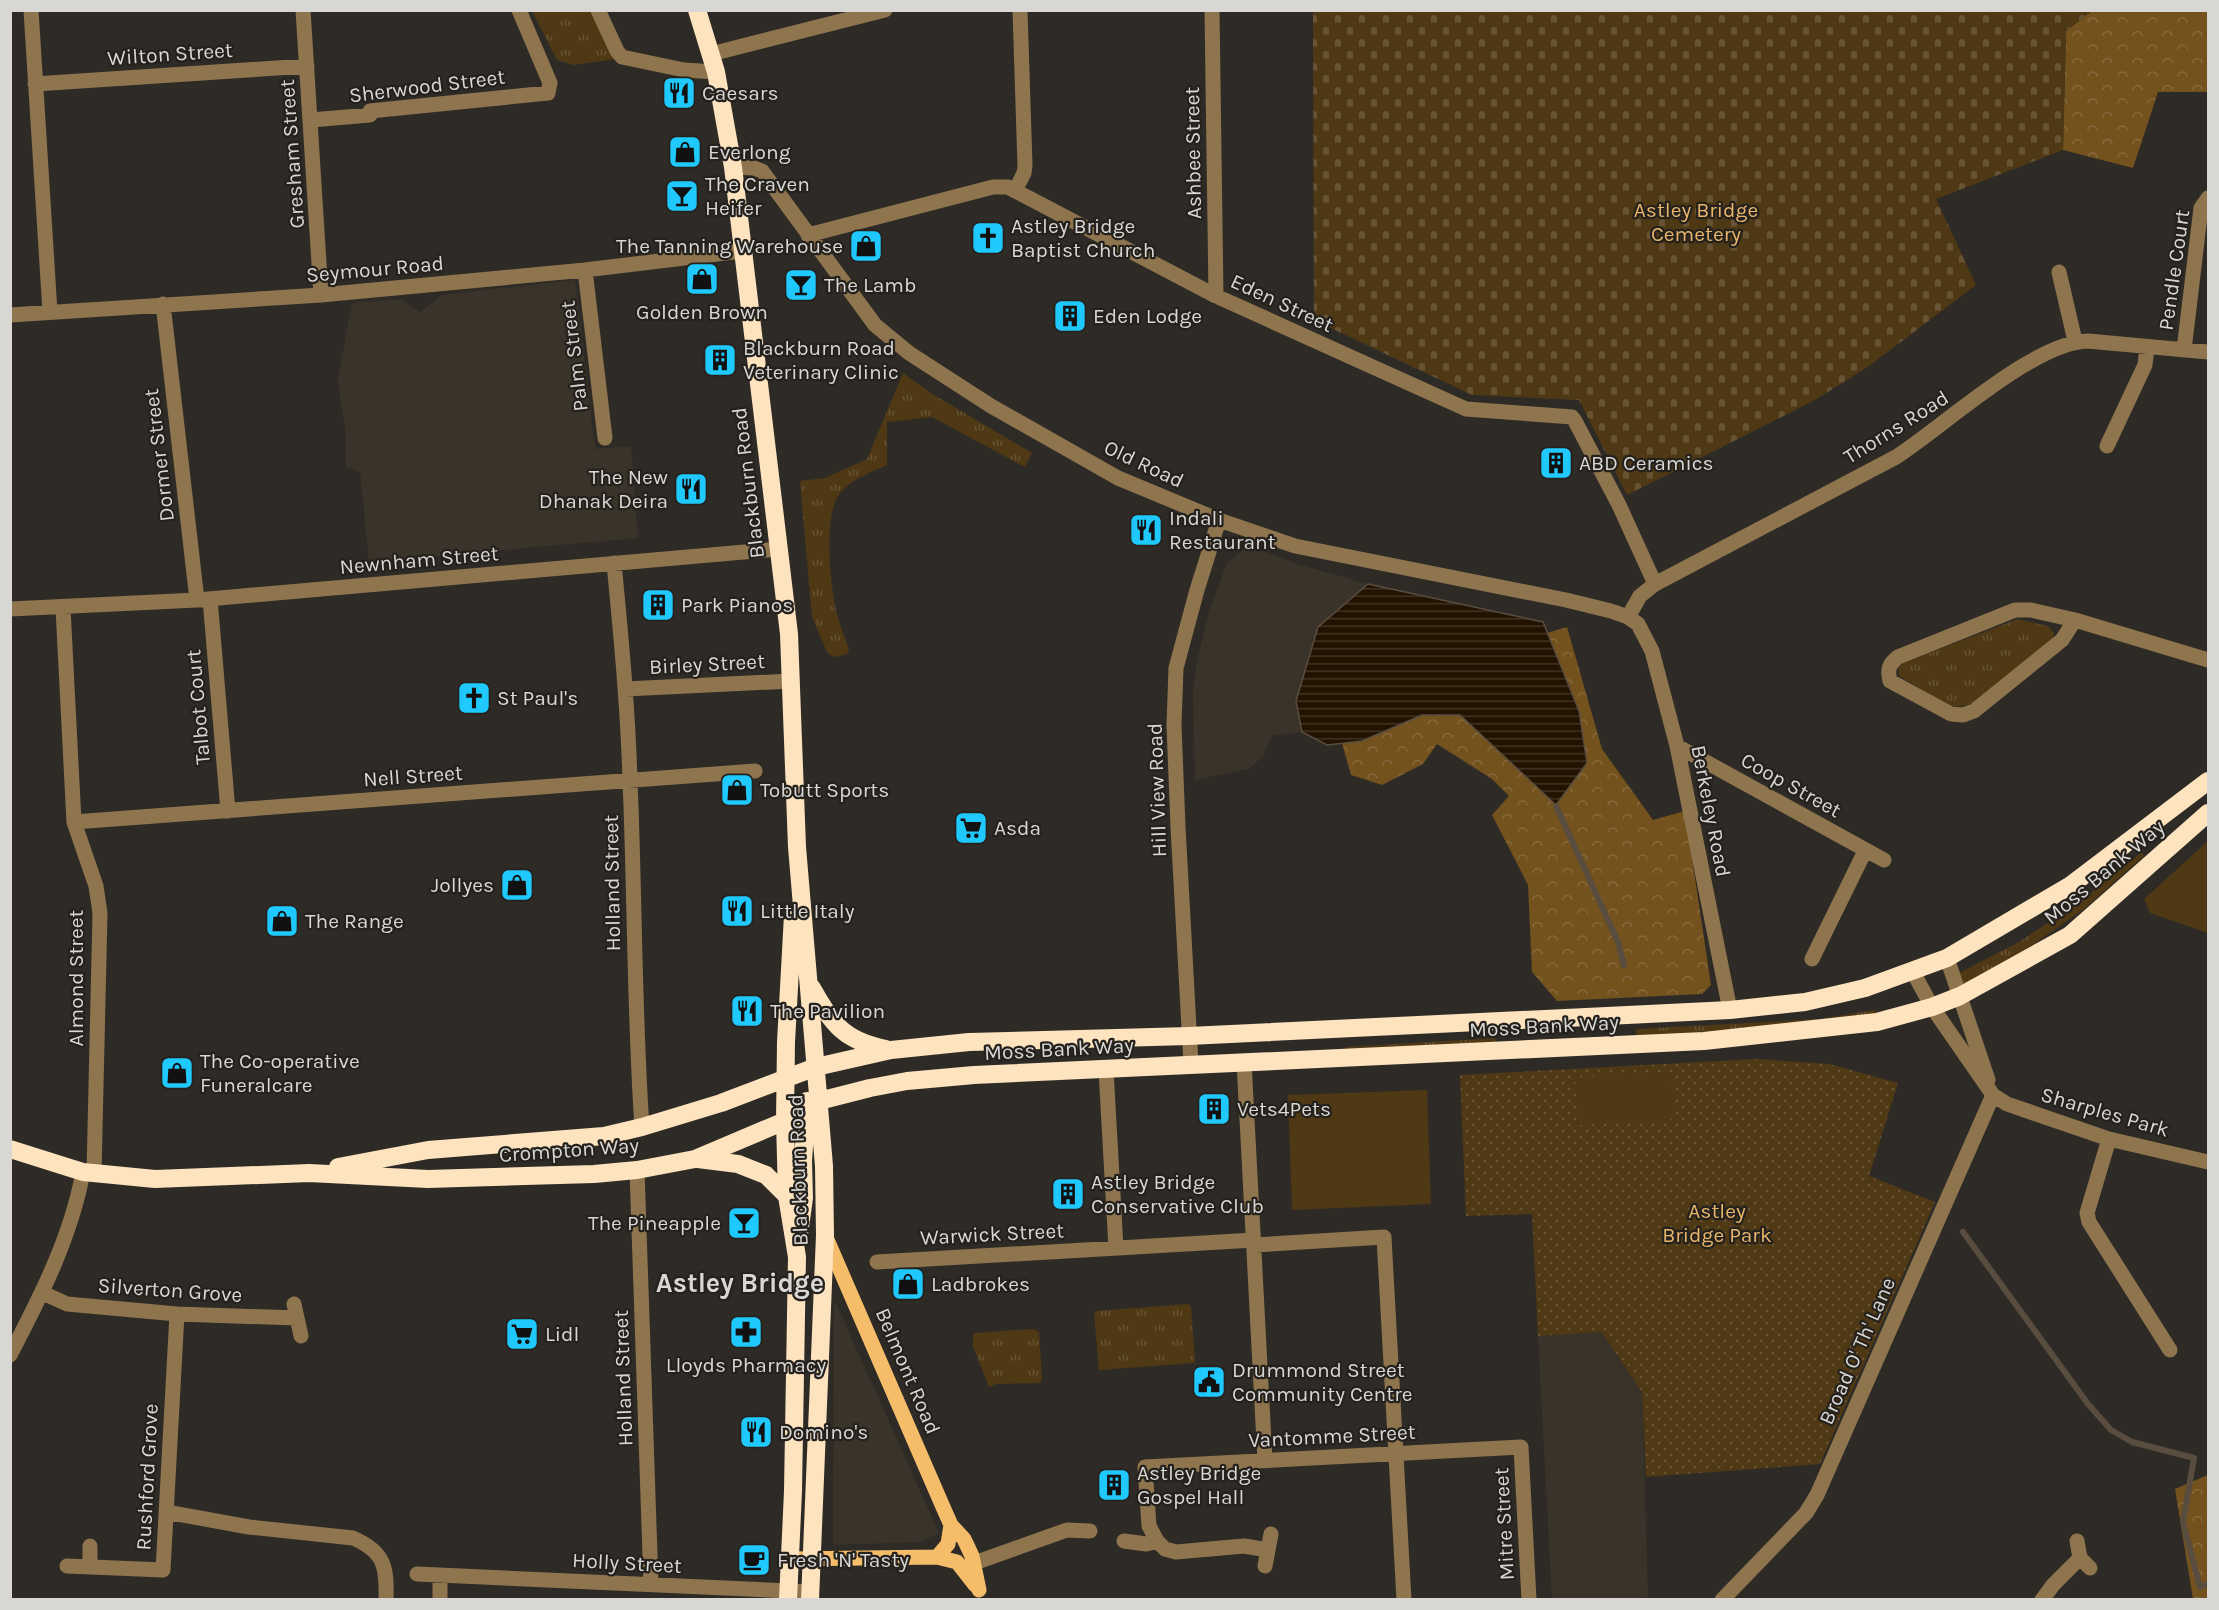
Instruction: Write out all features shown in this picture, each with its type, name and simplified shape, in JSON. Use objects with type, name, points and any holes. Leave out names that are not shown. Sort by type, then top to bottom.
[{"type":"highway","name":"Blackburn Road","points":[[697,10],[716,72],[733,167],[789,634],[797,847],[816,1067],[812,1105],[823,1134],[825,1235],[811,1596]]},
{"type":"highway","name":"Moss Bank Way","points":[[816,1067],[891,1050],[969,1042],[1189,1036],[1730,1010],[1805,1002],[1865,988],[1947,958],[2071,885],[2208,781]]},
{"type":"highway","name":"Moss Bank Way","points":[[812,1105],[870,1088],[907,1081],[974,1075],[1704,1041],[1877,1022],[1932,1007],[1960,996],[2070,935],[2208,813]]},
{"type":"highway","name":"Blackburn Road","points":[[788,1595],[793,1480],[797,1257],[787,1196],[785,1121],[786,1042],[797,847]]},
{"type":"highway","points":[[807,980],[824,1010],[839,1030],[855,1041],[891,1050]]},
{"type":"highway","name":"Crompton Way","points":[[309,1173],[428,1150],[589,1138],[642,1127],[721,1103],[816,1067]]},
{"type":"highway","name":"Crompton Way","points":[[10,1149],[88,1172],[155,1179],[309,1173],[428,1179],[594,1174],[637,1170],[695,1159],[785,1121],[812,1105]]},
{"type":"highway","points":[[797,1257],[812,1105]]},
{"type":"highway","points":[[695,1159],[738,1164],[766,1175],[787,1196]]},
{"type":"main road","name":"Belmont Road","points":[[825,1235],[951,1524],[964,1539],[968,1565],[981,1595]]},
{"type":"main road","points":[[937,1557],[948,1544],[951,1524]]},
{"type":"main road","points":[[790,1559],[937,1557],[968,1565]]},
{"type":"street","points":[[31,10],[50,312]]},
{"type":"street","name":"Gresham Street","points":[[303,10],[321,295]]},
{"type":"street","name":"Sherwood Street","points":[[311,120],[370,115],[370,111],[548,93],[550,83],[519,10]]},
{"type":"street","points":[[598,10],[616,51],[622,57],[684,70],[716,72]]},
{"type":"street","points":[[711,54],[885,10]]},
{"type":"street","points":[[1016,189],[1025,166],[1020,10]]},
{"type":"street","name":"Ashbee Street","points":[[1212,10],[1216,296]]},
{"type":"street","name":"Wilton Street","points":[[35,84],[308,66]]},
{"type":"street","name":"Old Road","points":[[733,167],[754,168],[762,171],[875,325],[909,353],[991,406],[1118,478],[1219,520],[1295,546],[1566,600],[1633,620]]},
{"type":"street","name":"Eden Street","points":[[808,235],[993,187],[1016,189],[1216,296],[1466,409],[1572,417],[1655,584]]},
{"type":"street","name":"Pendle Court","points":[[2184,350],[2201,208],[2208,198]]},
{"type":"street","name":"Seymour Road","points":[[10,315],[321,295],[585,270],[742,250]]},
{"type":"street","name":"Palm Street","points":[[585,270],[605,438]]},
{"type":"street","points":[[2059,272],[2075,341]]},
{"type":"street","name":"Dormer Street","points":[[163,304],[204,599]]},
{"type":"street","name":"Thorns Road","points":[[1633,620],[1640,596],[1655,584],[1896,457],[2006,377],[2039,357],[2075,341],[2208,352]]},
{"type":"street","points":[[2107,446],[2145,365],[2147,347]]},
{"type":"street","name":"Hill View Road","points":[[1191,1064],[1174,725],[1176,668],[1219,520]]},
{"type":"street","name":"Newnham Street","points":[[10,609],[204,599],[779,549]]},
{"type":"street","name":"Holland Street","points":[[614,563],[630,781],[636,1049],[642,1127]]},
{"type":"street","name":"Talbot Court","points":[[204,599],[228,811]]},
{"type":"street","name":"Almond Street","points":[[10,1354],[42,1293],[88,1172],[100,913],[96,886],[74,822],[63,608]]},
{"type":"street","points":[[2075,620],[2062,640],[1974,711],[1963,715],[1951,714],[1890,681],[1888,672],[1890,663],[1898,657],[2014,610],[2031,610],[2075,620],[2208,660]]},
{"type":"street","name":"Berkeley Road","points":[[1633,620],[1652,651],[1677,746],[1730,1010]]},
{"type":"street","name":"Birley Street","points":[[625,689],[792,681]]},
{"type":"street","name":"Coop Street","points":[[1677,746],[1884,860]]},
{"type":"street","name":"Nell Street","points":[[74,822],[755,771]]},
{"type":"street","points":[[1812,959],[1865,851]]},
{"type":"street","points":[[1947,958],[1993,1095]]},
{"type":"street","points":[[1913,972],[1932,1007],[1993,1095]]},
{"type":"street","points":[[1244,1062],[1265,1461]]},
{"type":"street","points":[[1106,1070],[1116,1248]]},
{"type":"street","name":"Sharples Park","points":[[1993,1095],[2007,1104],[2109,1139],[2208,1162]]},
{"type":"street","name":"Broad O' Th' Lane","points":[[1722,1599],[1806,1513],[1817,1495],[1993,1095]]},
{"type":"street","points":[[2109,1139],[2087,1213],[2089,1222],[2170,1350]]},
{"type":"street","name":"Holland Street","points":[[637,1170],[651,1585]]},
{"type":"street","name":"Warwick Street","points":[[877,1262],[1116,1248],[1384,1237],[1396,1454]]},
{"type":"street","name":"Silverton Grove","points":[[42,1293],[67,1304],[177,1314],[295,1311],[301,1336]]},
{"type":"street","name":"Rushford Grove","points":[[67,1566],[163,1570],[177,1314]]},
{"type":"street","name":"Vantomme Street","points":[[1157,1541],[1149,1526],[1145,1467],[1521,1447]]},
{"type":"street","name":"Mitre Street","points":[[1521,1447],[1529,1599]]},
{"type":"street","points":[[1396,1454],[1404,1599]]},
{"type":"street","points":[[166,1512],[249,1527],[353,1538],[368,1544],[379,1556],[387,1573],[386,1599]]},
{"type":"street","points":[[968,1565],[1067,1530],[1090,1532]]},
{"type":"street","points":[[1265,1566],[1271,1534]]},
{"type":"street","points":[[2042,1599],[2085,1563],[2077,1540]]},
{"type":"street","points":[[1124,1541],[1146,1544],[1157,1541],[1165,1549],[1176,1552],[1244,1546],[1268,1550]]},
{"type":"street","points":[[90,1546],[90,1567]]},
{"type":"street","name":"Holly Street","points":[[417,1575],[651,1585],[811,1596]]},
{"type":"street","points":[[440,1599],[441,1575]]},
{"type":"shaded area","points":[[575,280],[595,449],[631,446],[638,538],[369,562],[360,472],[346,467],[346,434],[338,378],[352,303],[402,299],[420,313],[441,295]]},
{"type":"shaded area","points":[[1254,548],[1300,565],[1368,584],[1318,627],[1296,701],[1302,732],[1272,735],[1263,757],[1248,769],[1195,780],[1193,690],[1198,657],[1210,608],[1227,563],[1244,549]]},
{"type":"shaded area","points":[[1368,584],[1543,622],[1579,711],[1587,763],[1556,805],[1460,715],[1422,715],[1362,741],[1327,745],[1302,732],[1296,701],[1318,627]]},
{"type":"shaded area","points":[[834,1299],[939,1533],[919,1542],[833,1545]]},
{"type":"shaded area","points":[[1602,1332],[1642,1392],[1648,1599],[1552,1599],[1538,1336]]},
{"type":"green space","name":"Astley Bridge Cemetery","points":[[1313,10],[2092,11],[2066,31],[2063,150],[1936,199],[1976,285],[1869,366],[1815,400],[1627,495],[1579,400],[1472,395],[1314,320]]},
{"type":"green space","points":[[532,11],[591,11],[615,59],[574,65],[557,60]]},
{"type":"green space","points":[[2092,11],[2208,11],[2208,92],[2158,92],[2133,168],[2063,150],[2066,31]]},
{"type":"green space","points":[[903,373],[934,395],[1032,453],[1025,467],[932,417],[887,422],[887,465],[862,476],[845,488],[835,503],[831,516],[829,549],[832,584],[837,615],[849,649],[847,654],[834,657],[827,652],[812,617],[800,481],[825,478],[867,459]]},
{"type":"green space","points":[[2018,619],[2048,626],[2054,633],[2052,641],[1974,703],[1949,706],[1899,676],[1898,668],[1903,663]]},
{"type":"green space","points":[[1567,627],[1602,749],[1653,820],[1685,811],[1711,985],[1702,994],[1557,1001],[1532,972],[1528,885],[1492,815],[1509,796],[1492,779],[1437,744],[1423,764],[1382,785],[1351,775],[1342,743],[1362,741],[1422,715],[1460,715],[1556,805],[1579,711],[1547,633]]},
{"type":"green space","points":[[2208,841],[2208,933],[2150,913],[2144,899]]},
{"type":"green space","points":[[2142,852],[2144,856],[2084,909],[2025,950],[1964,986],[1959,973],[2019,942],[2079,902]]},
{"type":"green space","points":[[1875,1010],[1876,1014],[1820,1024],[1636,1038],[1636,1029],[1820,1019]]},
{"type":"green space","points":[[1495,1038],[1496,1043],[1346,1052],[1346,1047]]},
{"type":"green space","name":"Astley Bridge Park","points":[[1757,1059],[1829,1064],[1898,1083],[1869,1176],[1935,1202],[1820,1464],[1646,1477],[1642,1392],[1602,1332],[1538,1336],[1532,1214],[1466,1216],[1460,1075]]},
{"type":"green space","points":[[1671,1072],[1674,1119],[1578,1125],[1575,1078]]},
{"type":"green space","points":[[1427,1090],[1431,1204],[1292,1210],[1288,1095]]},
{"type":"green space","points":[[1188,1304],[1191,1307],[1195,1363],[1099,1370],[1094,1313]]},
{"type":"green space","points":[[1034,1329],[1039,1332],[1042,1379],[1040,1383],[996,1384],[989,1387],[973,1346],[973,1335]]},
{"type":"green space","points":[[2208,1475],[2208,1599],[2193,1599],[2175,1489]]},
{"type":"waterway","points":[[1556,806],[1618,942],[1624,966]]},
{"type":"waterway","points":[[1963,1232],[2088,1404],[2111,1430],[2132,1442],[2194,1458],[2183,1522],[2200,1587],[2208,1584]]},
{"type":"place","name":"Caesars","points":[[679,93]]},
{"type":"place","name":"Everlong","points":[[685,152]]},
{"type":"place","name":"The Craven Heifer","points":[[682,196]]},
{"type":"place","name":"Astley Bridge Baptist Church","points":[[988,238]]},
{"type":"place","name":"The Tanning Warehouse","points":[[866,246]]},
{"type":"place","name":"Golden Brown","points":[[702,279]]},
{"type":"place","name":"The Lamb","points":[[801,285]]},
{"type":"place","name":"Eden Lodge","points":[[1070,316]]},
{"type":"place","name":"Blackburn Road Veterinary Clinic","points":[[720,360]]},
{"type":"place","name":"ABD Ceramics","points":[[1556,463]]},
{"type":"place","name":"The New Dhanak Deira","points":[[691,489]]},
{"type":"place","name":"Indali Restaurant","points":[[1146,530]]},
{"type":"place","name":"Park Pianos","points":[[658,605]]},
{"type":"place","name":"St Paul's","points":[[474,698]]},
{"type":"place","name":"Tobutt Sports","points":[[737,790]]},
{"type":"place","name":"Asda","points":[[971,828]]},
{"type":"place","name":"Jollyes","points":[[517,885]]},
{"type":"place","name":"Little Italy","points":[[737,911]]},
{"type":"place","name":"The Range","points":[[282,921]]},
{"type":"place","name":"The Pavilion","points":[[747,1011]]},
{"type":"place","name":"The Co-operative Funeralcare","points":[[177,1073]]},
{"type":"place","name":"Vets4Pets","points":[[1214,1109]]},
{"type":"place","name":"Astley Bridge Conservative Club","points":[[1068,1194]]},
{"type":"place","name":"The Pineapple","points":[[744,1223]]},
{"type":"place","name":"Ladbrokes","points":[[908,1284]]},
{"type":"place","name":"Lloyds Pharmacy","points":[[746,1332]]},
{"type":"place","name":"Lidl","points":[[522,1334]]},
{"type":"place","name":"Drummond Street Community Centre","points":[[1209,1382]]},
{"type":"place","name":"Domino's","points":[[756,1432]]},
{"type":"place","name":"Astley Bridge Gospel Hall","points":[[1114,1485]]},
{"type":"place","name":"Fresh 'N' Tasty","points":[[754,1560]]},
{"type":"district","name":"Astley Bridge","points":[[740,1283]]}]
